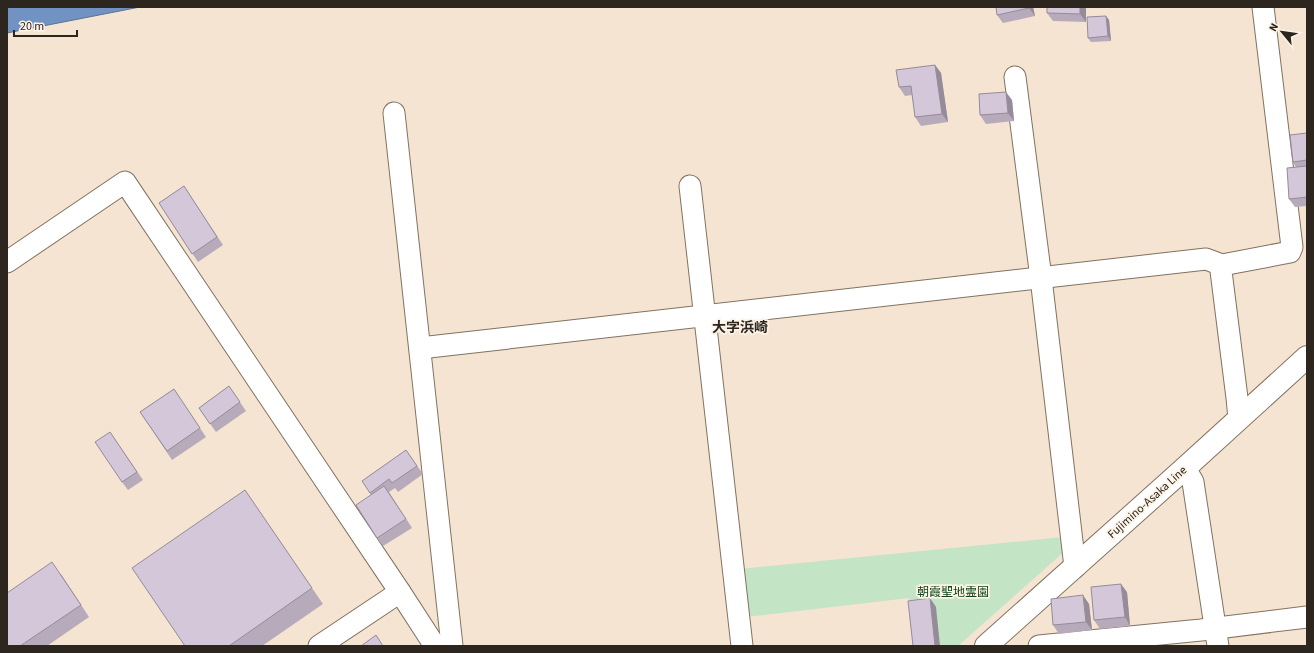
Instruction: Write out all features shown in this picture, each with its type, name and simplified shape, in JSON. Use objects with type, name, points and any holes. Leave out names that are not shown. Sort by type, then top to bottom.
[{"type":"main road","name":"Fujimino-Asaka Line","points":[[986,646],[1307,357]]},
{"type":"street","points":[[420,348],[1206,259],[1222,265],[1290,252],[1292,247],[1263,7]]},
{"type":"street","points":[[1015,77],[1041,278],[1075,567]]},
{"type":"street","points":[[394,113],[452,646]]},
{"type":"street","points":[[7,262],[125,182],[435,646]]},
{"type":"street","points":[[690,186],[706,316],[742,646]]},
{"type":"street","points":[[1222,265],[1221,271],[1239,419]]},
{"type":"street","points":[[1185,468],[1193,482],[1217,637]]},
{"type":"street","points":[[319,646],[400,592]]},
{"type":"street","points":[[1039,646],[1217,637],[1307,617]]},
{"type":"green space","name":"朝霞聖地霊園","points":[[1063,537],[1065,551],[958,646],[913,646],[909,598],[746,617],[740,569]]},
{"type":"water","points":[[7,7],[140,7],[7,33]]},
{"type":"building","points":[[996,7],[1029,7],[1029,8],[997,15]]},
{"type":"building","points":[[1047,7],[1080,7],[1080,14],[1047,13]]},
{"type":"building","points":[[1106,16],[1108,36],[1088,38],[1087,17]]},
{"type":"building","points":[[935,65],[942,114],[915,117],[911,86],[899,87],[896,70]]},
{"type":"building","points":[[1006,92],[1008,113],[980,115],[979,94]]},
{"type":"building","points":[[1307,133],[1307,160],[1293,162],[1290,135]]},
{"type":"building","points":[[1307,166],[1307,197],[1289,199],[1287,168]]},
{"type":"building","points":[[184,186],[217,237],[192,254],[159,203]]},
{"type":"building","points":[[229,386],[240,402],[210,424],[199,408]]},
{"type":"building","points":[[174,389],[200,428],[167,451],[140,412]]},
{"type":"building","points":[[110,432],[137,472],[122,482],[95,442]]},
{"type":"building","points":[[406,450],[417,466],[392,483],[389,479],[370,493],[362,481]]},
{"type":"building","points":[[384,486],[406,519],[377,538],[356,505]]},
{"type":"building","points":[[245,490],[312,588],[229,646],[185,646],[132,568]]},
{"type":"building","points":[[52,562],[81,605],[20,646],[7,646],[7,593]]},
{"type":"building","points":[[1121,584],[1125,617],[1094,620],[1091,587]]},
{"type":"building","points":[[1083,595],[1086,622],[1053,625],[1051,599]]},
{"type":"building","points":[[930,598],[935,646],[913,646],[908,601]]},
{"type":"building","points":[[376,635],[383,646],[361,646]]},
{"type":"district","name":"大字浜崎","points":[[740,327]]}]
